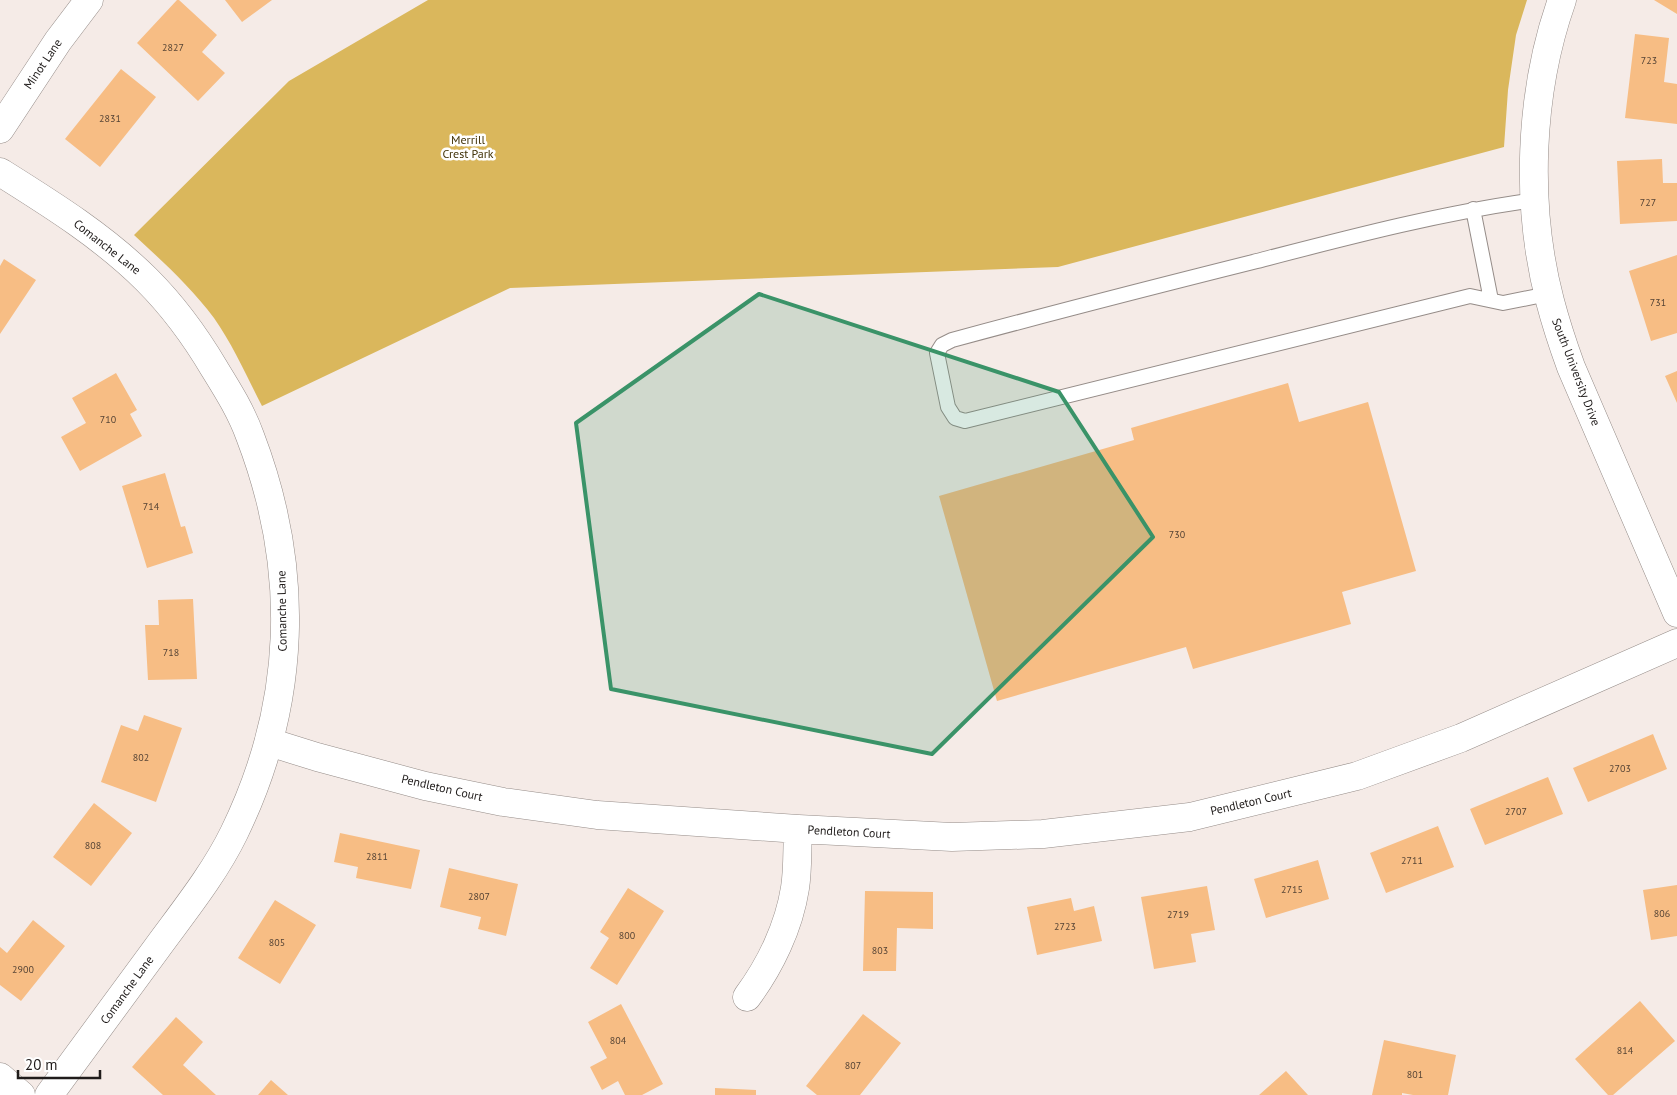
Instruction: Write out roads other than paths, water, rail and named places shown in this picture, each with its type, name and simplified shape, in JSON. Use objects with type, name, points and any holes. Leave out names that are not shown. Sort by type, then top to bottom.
[{"type":"street","name":"Minot Lane","points":[[0,129],[58,41],[89,0]]},
{"type":"street","name":"South University Drive","points":[[1562,0],[1555,20],[1544,71],[1535,126],[1535,200],[1538,238],[1548,294],[1572,367],[1677,613]]},
{"type":"street","name":"Comanche Lane","points":[[0,172],[97,237],[125,259],[149,281],[195,337],[234,400],[246,426],[274,508],[284,591],[285,633],[276,713],[255,786],[233,835],[214,867],[49,1095]]},
{"type":"street","name":"Pendleton Court","points":[[269,742],[317,757],[416,783],[503,802],[597,815],[798,830],[952,837],[1043,834],[1190,817],[1357,776],[1461,738],[1677,643]]},
{"type":"street","name":"Pendleton Court","points":[[748,997],[762,977],[788,919],[795,887],[798,830]]},
{"type":"street","points":[[0,1077],[21,1095]]},
{"type":"lane","points":[[1535,200],[1473,209],[1290,252],[961,337],[942,345],[937,354],[948,407],[955,418],[965,421],[1260,346],[1470,296],[1503,303],[1548,294]]},
{"type":"lane","points":[[1473,209],[1491,300]]},
{"type":"park label","name":"Merrill Crest Park","points":[[468,147]]}]
